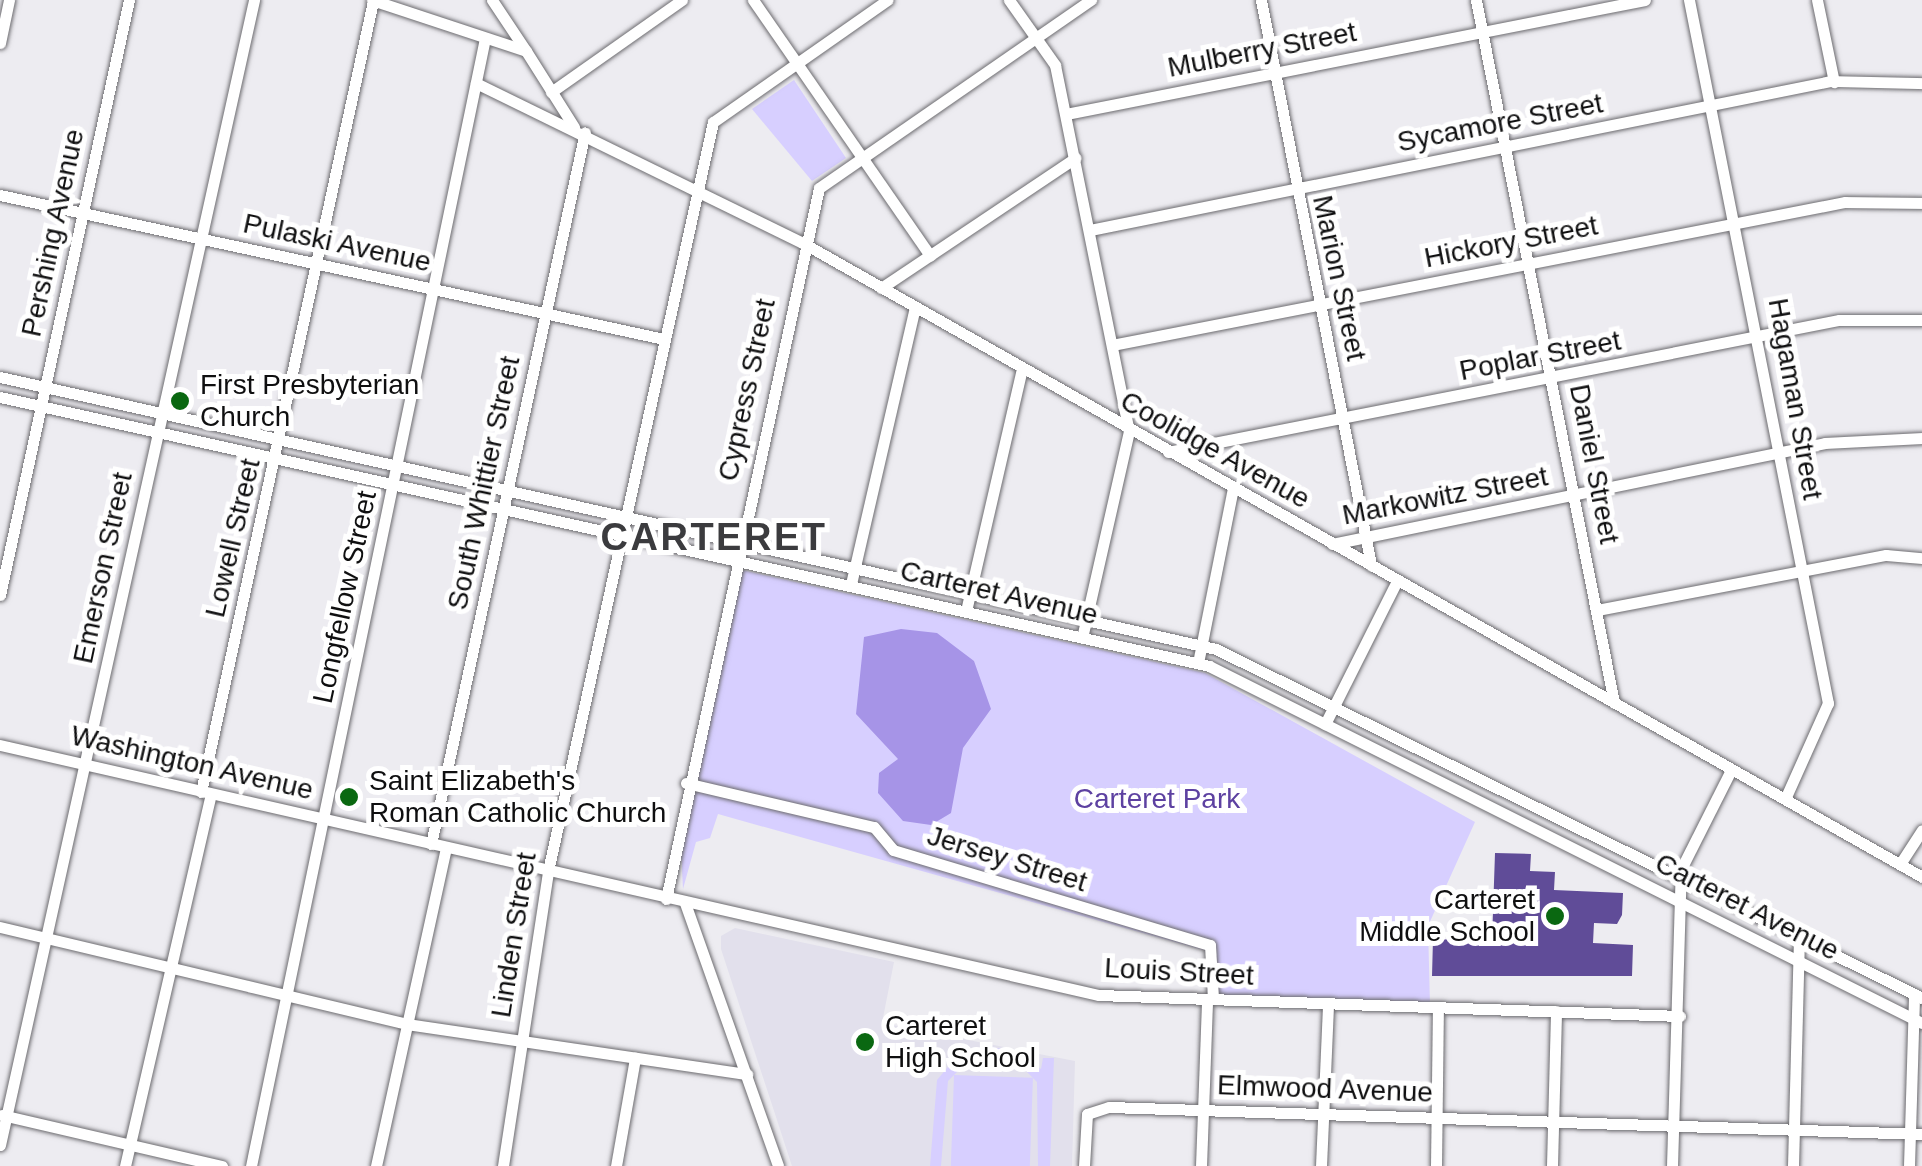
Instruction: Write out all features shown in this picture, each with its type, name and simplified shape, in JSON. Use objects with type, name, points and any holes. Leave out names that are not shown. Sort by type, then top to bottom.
[{"type":"street","points":[[0,43],[10,0]]},
{"type":"street","name":"Pershing Avenue","points":[[0,595],[129,0]]},
{"type":"street","name":"Emerson Street","points":[[0,1146],[42,938],[86,764],[254,0]]},
{"type":"street","points":[[373,0],[526,52]]},
{"type":"street","name":"Lowell Street","points":[[125,1166],[373,0]]},
{"type":"street","points":[[492,0],[580,129]]},
{"type":"street","points":[[552,92],[682,0]]},
{"type":"street","points":[[753,0],[930,256]]},
{"type":"street","name":"Linden Street","points":[[503,1166],[548,872],[714,120],[887,0]]},
{"type":"street","points":[[1009,0],[1056,65],[1129,431],[1082,638]]},
{"type":"street","name":"Cypress Street","points":[[666,899],[686,784],[804,243],[820,188],[1090,0]]},
{"type":"street","name":"Marion Street","points":[[1260,0],[1294,190],[1371,566]]},
{"type":"street","name":"Daniel Street","points":[[1476,0],[1614,702]]},
{"type":"street","name":"Mulberry Street","points":[[1066,114],[1644,0]]},
{"type":"street","name":"Hagaman Street","points":[[1689,0],[1760,338],[1778,452],[1828,703],[1784,799]]},
{"type":"street","points":[[1817,0],[1834,82]]},
{"type":"street","name":"Longfellow Street","points":[[251,1166],[485,38]]},
{"type":"street","name":"Sycamore Street","points":[[1090,230],[1834,82],[1922,84]]},
{"type":"street","name":"Coolidge Avenue","points":[[476,83],[699,187],[804,243],[1129,431],[1922,877]]},
{"type":"street","name":"South Whittier Street","points":[[430,844],[510,492],[580,129]]},
{"type":"street","points":[[881,288],[1075,158]]},
{"type":"street","name":"Pulaski Avenue","points":[[0,195],[664,338]]},
{"type":"street","name":"Hickory Street","points":[[1112,345],[1845,202],[1922,203]]},
{"type":"street","points":[[851,584],[915,307]]},
{"type":"street","name":"Poplar Street","points":[[1168,452],[1839,320],[1922,320]]},
{"type":"street","points":[[966,611],[1022,368]]},
{"type":"street","name":"Carteret Avenue","points":[[0,377],[1202,644],[1335,705],[1918,996]]},
{"type":"street","name":"Carteret Avenue","points":[[0,397],[505,512],[1198,662],[1918,1020]]},
{"type":"street","name":"Markowitz Street","points":[[1332,544],[1778,452],[1922,438]]},
{"type":"street","points":[[1198,662],[1233,488]]},
{"type":"street","points":[[1597,610],[1886,555],[1922,558]]},
{"type":"street","points":[[1325,724],[1397,581]]},
{"type":"street","name":"Washington Avenue","points":[[0,745],[685,903]]},
{"type":"street","points":[[1430,777],[1439,758]]},
{"type":"street","points":[[1672,1166],[1680,1016],[1681,879],[1731,770]]},
{"type":"street","name":"Jersey Street","points":[[686,784],[874,827],[893,850],[1210,945],[1201,1166]]},
{"type":"street","points":[[1900,864],[1922,830]]},
{"type":"street","points":[[1586,852],[1593,835]]},
{"type":"street","points":[[376,1166],[446,848]]},
{"type":"street","points":[[685,903],[778,1166]]},
{"type":"street","name":"Louis Street","points":[[685,903],[1099,995],[1680,1016]]},
{"type":"street","points":[[0,928],[407,1024],[748,1074]]},
{"type":"street","points":[[1793,1166],[1800,939]]},
{"type":"street","points":[[1909,1166],[1916,1134],[1918,996]]},
{"type":"street","points":[[1321,1166],[1328,1004]]},
{"type":"street","points":[[1436,1166],[1438,1007]]},
{"type":"street","points":[[1552,1166],[1556,1012]]},
{"type":"street","points":[[616,1166],[635,1058]]},
{"type":"street","name":"Elmwood Avenue","points":[[1084,1166],[1087,1114],[1094,1108],[1916,1134]]},
{"type":"street","points":[[4,1116],[222,1166]]},
{"type":"shaded area","points":[[901,629],[937,633],[974,661],[991,709],[963,748],[951,813],[931,825],[903,821],[878,793],[879,773],[898,759],[856,714],[864,637]]},
{"type":"shaded area","name":"Carteret High School","points":[[735,928],[894,962],[882,1023],[1075,1061],[1072,1166],[792,1166],[721,949],[721,936]]},
{"type":"green space","points":[[794,80],[846,158],[812,181],[752,109]]},
{"type":"green space","name":"Carteret Park","points":[[742,570],[1205,673],[1475,822],[1428,926],[1430,1005],[1207,1000],[1207,951],[718,814],[710,838],[696,842],[683,889],[681,850]]},
{"type":"green space","points":[[990,1047],[1016,1051],[1041,1069],[1043,1058],[1054,1058],[1050,1166],[1038,1166],[1037,1082],[1021,1066],[992,1058],[965,1064],[948,1081],[941,1166],[930,1166],[937,1080],[957,1056]]},
{"type":"green space","points":[[954,1075],[1033,1078],[1030,1166],[951,1166]]},
{"type":"building","name":"Carteret Middle School","points":[[1495,853],[1531,854],[1530,871],[1555,872],[1554,890],[1623,893],[1622,915],[1617,924],[1594,923],[1593,943],[1633,945],[1632,976],[1432,976],[1433,939],[1492,941]]},
{"type":"place","name":"First Presbyterian Church","points":[[180,401]]},
{"type":"place","name":"Saint Elizabeth's Roman Catholic Church","points":[[349,797]]},
{"type":"place","name":"Carteret Middle School","points":[[1555,916]]},
{"type":"place","name":"Carteret High School","points":[[865,1042]]},
{"type":"district","name":"CARTERET","points":[[714,538]]}]
